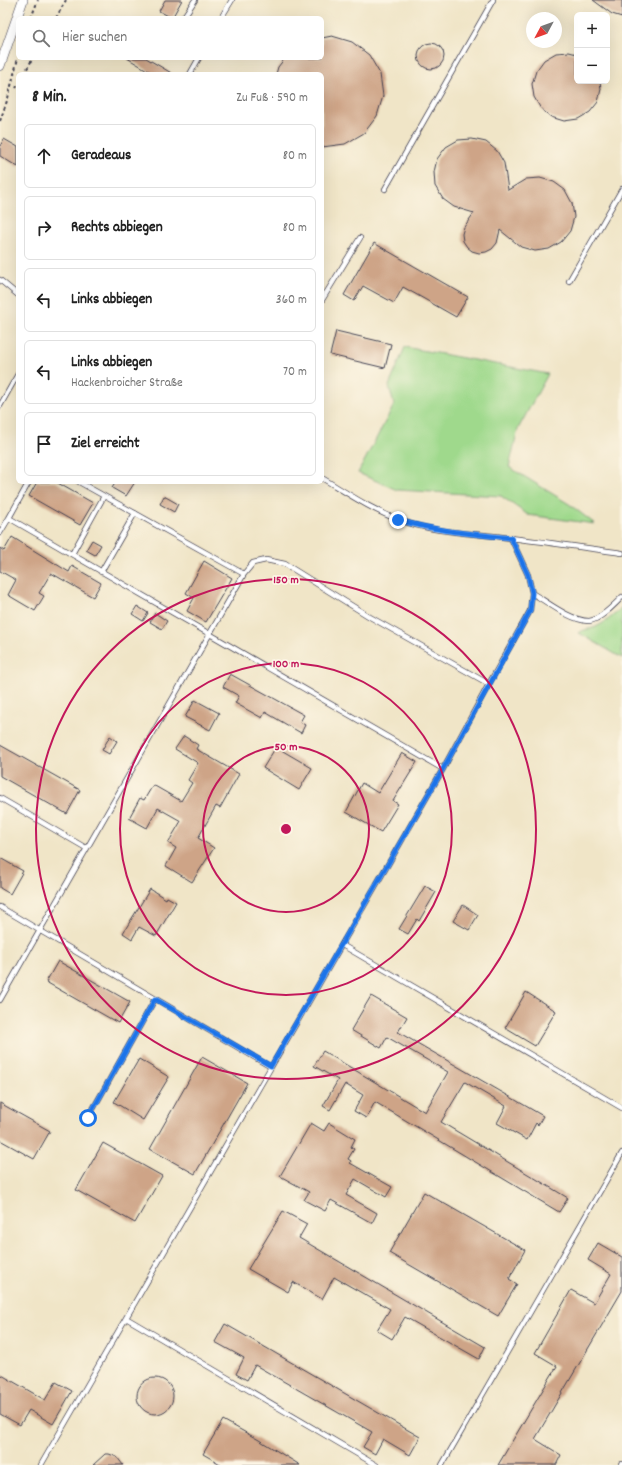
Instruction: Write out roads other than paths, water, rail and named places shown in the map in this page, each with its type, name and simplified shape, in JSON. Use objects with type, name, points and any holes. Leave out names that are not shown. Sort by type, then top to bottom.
[{"type":"street","points":[[17,16],[23,0]]},
{"type":"street","points":[[0,66],[16,20]]},
{"type":"lane","points":[[184,16],[195,0]]},
{"type":"lane","points":[[223,16],[232,0]]},
{"type":"lane","points":[[385,189],[493,0]]},
{"type":"lane","points":[[191,72],[198,60]]},
{"type":"lane","points":[[569,281],[622,189]]},
{"type":"lane","points":[[324,297],[360,238]]},
{"type":"lane","points":[[0,280],[16,293]]},
{"type":"lane","points":[[0,406],[16,378]]},
{"type":"lane","points":[[324,479],[369,506],[398,520],[422,527],[622,553]]},
{"type":"lane","points":[[0,533],[28,484]]},
{"type":"lane","points":[[83,484],[244,574]]},
{"type":"lane","points":[[72,554],[104,496]]},
{"type":"lane","points":[[101,572],[135,513]]},
{"type":"lane","points":[[9,518],[443,769]]},
{"type":"lane","points":[[41,1465],[443,769],[530,611],[532,593],[528,575],[511,538]]},
{"type":"lane","points":[[0,1000],[209,634],[244,574],[253,563],[266,560],[285,564],[370,617],[489,684]]},
{"type":"lane","points":[[532,593],[573,617],[590,621],[604,614],[622,598]]},
{"type":"lane","points":[[0,798],[86,848]]},
{"type":"lane","points":[[0,907],[271,1066]]},
{"type":"lane","points":[[342,945],[622,1108]]},
{"type":"lane","points":[[88,1118],[155,999]]},
{"type":"lane","points":[[442,1465],[622,1153]]},
{"type":"lane","points":[[126,1318],[376,1465]]}]
